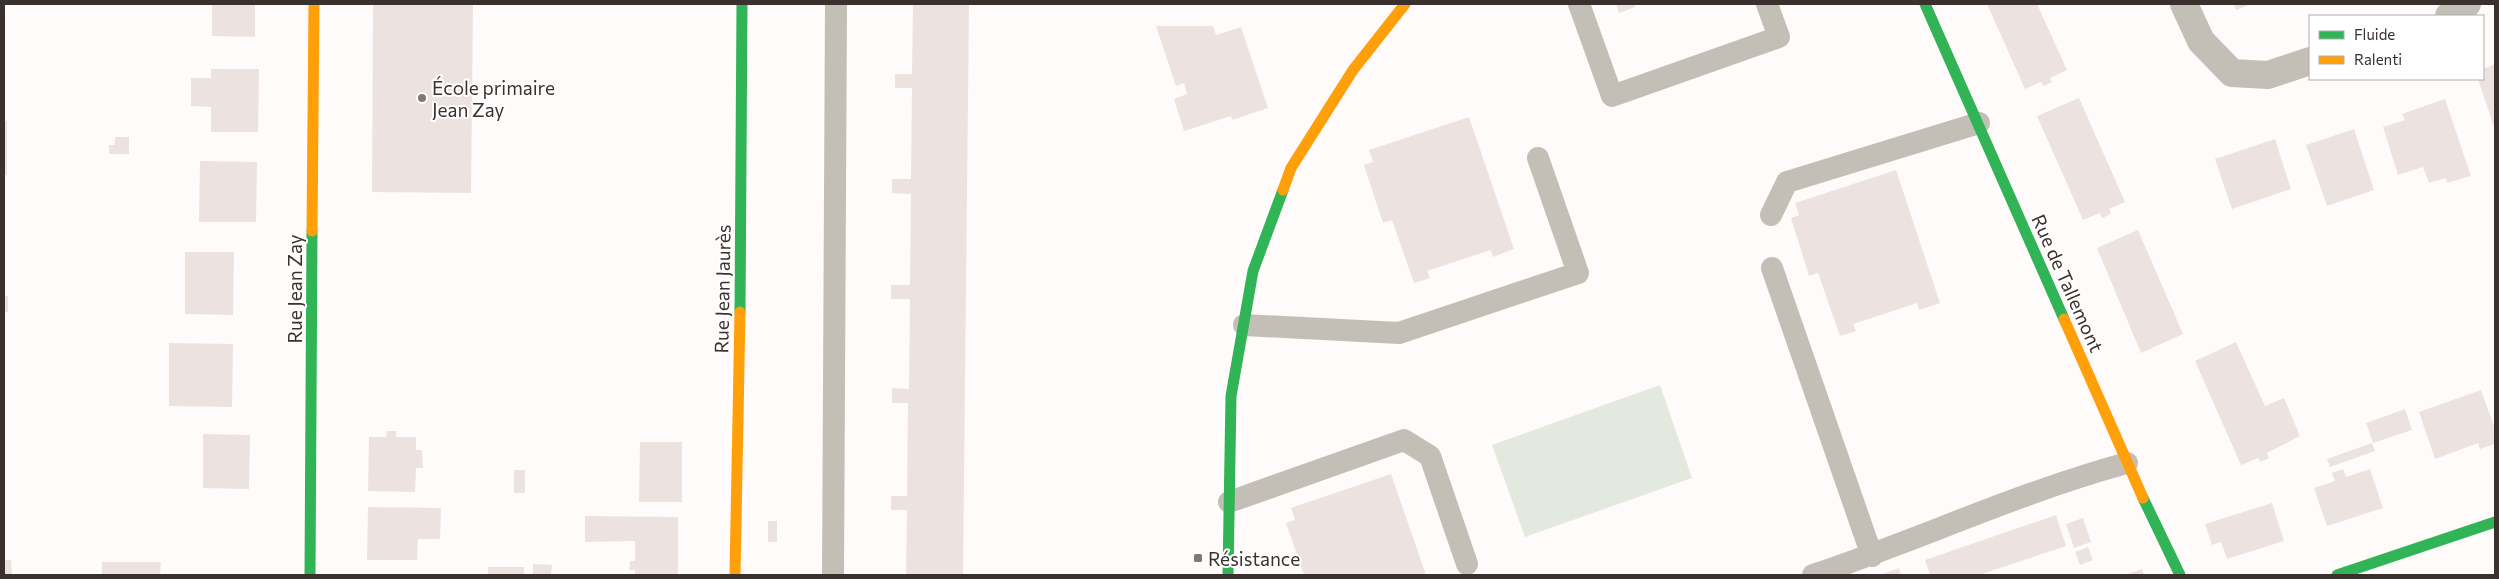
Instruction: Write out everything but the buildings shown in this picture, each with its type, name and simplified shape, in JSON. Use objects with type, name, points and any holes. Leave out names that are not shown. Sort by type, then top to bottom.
[{"type":"street","name":"Rue Jean Zay","points":[[310,575],[314,4]]},
{"type":"street","name":"Rue Jean Jaurès","points":[[734,575],[740,311],[742,4]]},
{"type":"street","points":[[1228,575],[1232,396],[1253,270],[1291,168],[1353,70],[1405,4]]},
{"type":"street","name":"Rue de Tallemont","points":[[1925,4],[2127,463],[2180,575]]},
{"type":"street","points":[[2184,4],[2201,41],[2232,73],[2268,75],[2309,61]]},
{"type":"street","points":[[2450,15],[2467,4]]},
{"type":"street","points":[[2337,575],[2495,522]]},
{"type":"lane","points":[[833,575],[836,4]]},
{"type":"lane","points":[[1579,4],[1612,96],[1778,37],[1768,4]]},
{"type":"lane","points":[[1771,215],[1787,182],[1979,123]]},
{"type":"lane","points":[[1244,325],[1399,332],[1578,273],[1538,158]]},
{"type":"lane","points":[[1772,268],[1872,556]]},
{"type":"lane","points":[[1229,502],[1404,440],[1430,456],[1468,564]]},
{"type":"lane","points":[[1813,575],[1872,556],[2085,474],[2127,463]]},
{"type":"shaded area","points":[[1660,385],[1692,478],[1525,537],[1492,445]]},
{"type":"traffic: fast","points":[[740,312],[742,4]]},
{"type":"traffic: fast","points":[[1925,4],[2064,319]]},
{"type":"traffic: fast","points":[[1228,575],[1231,396],[1253,271],[1283,190]]},
{"type":"traffic: fast","points":[[310,575],[312,231]]},
{"type":"traffic: fast","points":[[2143,498],[2180,575]]},
{"type":"traffic: fast","points":[[2337,575],[2495,522]]},
{"type":"traffic: slow","points":[[312,231],[314,4]]},
{"type":"traffic: slow","points":[[1283,190],[1291,168],[1353,70],[1405,4]]},
{"type":"traffic: slow","points":[[735,575],[740,312]]},
{"type":"traffic: slow","points":[[2064,319],[2143,498]]},
{"type":"place","name":"École primaire Jean Zay","points":[[422,98]]},
{"type":"place","name":"Résistance","points":[[1198,558]]}]
